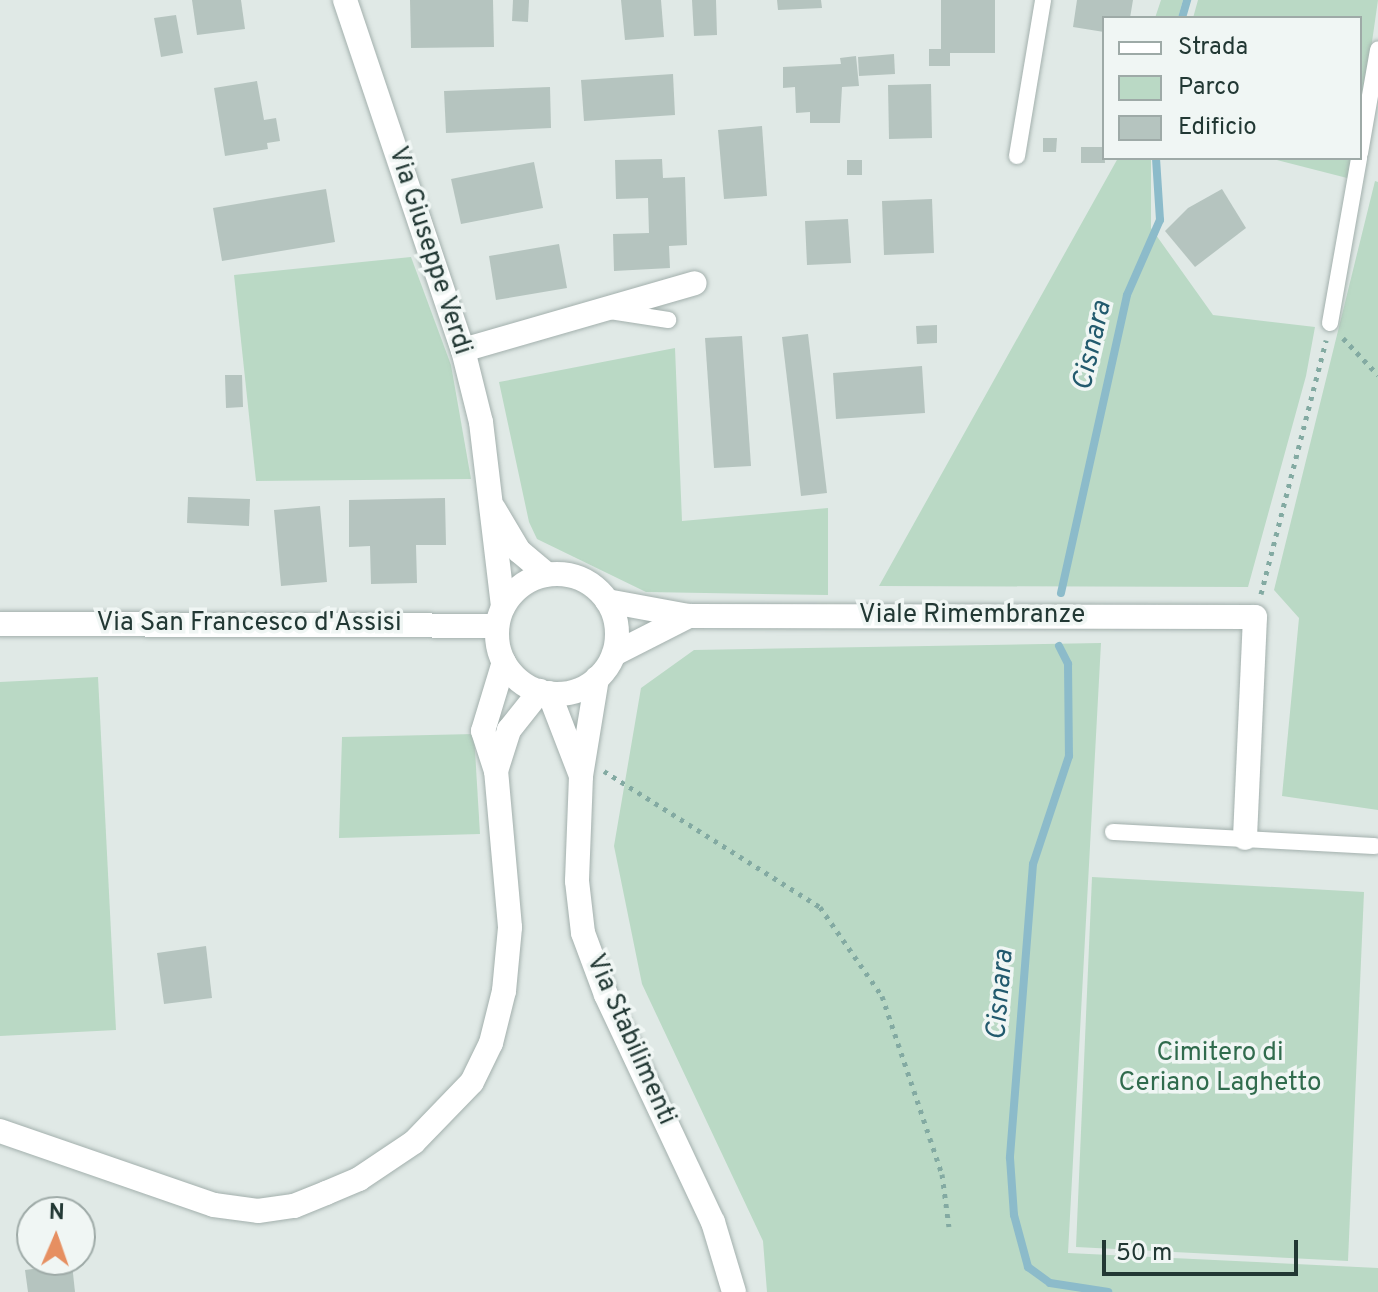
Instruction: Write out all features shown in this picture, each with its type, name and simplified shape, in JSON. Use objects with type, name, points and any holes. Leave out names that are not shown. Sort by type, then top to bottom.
[{"type":"street","name":"Via Giuseppe Verdi","points":[[345,0],[463,350],[481,422],[492,507],[500,616]]},
{"type":"street","points":[[463,350],[610,311],[695,283]]},
{"type":"street","name":"Via Giuseppe Verdi","points":[[492,507],[519,551],[546,574]]},
{"type":"street","points":[[0,1131],[214,1205],[258,1211],[294,1206],[359,1179],[414,1142],[472,1082],[491,1043],[504,991],[510,927],[496,771],[483,731],[504,662],[500,616],[513,592],[546,574],[581,578],[607,601],[615,618],[614,654],[597,678],[574,691],[544,692],[519,680],[504,662]]},
{"type":"street","name":"Viale Rimembranze","points":[[607,601],[689,616],[1255,617]]},
{"type":"street","name":"Via San Francesco d'Assisi","points":[[0,624],[500,616]]},
{"type":"street","name":"Viale Rimembranze","points":[[614,654],[689,616]]},
{"type":"street","points":[[1245,838],[1255,617]]},
{"type":"street","name":"Via Stabilimenti","points":[[597,678],[595,777],[577,881],[583,933],[606,995],[713,1222],[734,1292]]},
{"type":"street","points":[[496,771],[509,730],[544,692]]},
{"type":"street","name":"Via Stabilimenti","points":[[544,692],[595,777]]},
{"type":"lane","points":[[1017,156],[1043,0]]},
{"type":"lane","points":[[1362,143],[1378,50]]},
{"type":"lane","points":[[1330,323],[1359,160]]},
{"type":"lane","points":[[610,311],[668,320]]},
{"type":"lane","points":[[1113,832],[1375,846]]},
{"type":"path","points":[[1330,323],[1378,375]]},
{"type":"path","points":[[1255,617],[1330,323]]},
{"type":"path","points":[[604,757],[595,777],[820,907],[882,996],[942,1174],[949,1227]]},
{"type":"green space","points":[[1161,0],[1183,0],[1179,16],[1156,16]]},
{"type":"green space","points":[[1198,0],[1378,0],[1362,112],[1362,16],[1194,16]]},
{"type":"green space","points":[[1117,160],[1151,160],[1151,228],[1213,315],[1315,327],[1306,376],[1248,587],[879,586]]},
{"type":"green space","points":[[1277,160],[1355,160],[1351,179]]},
{"type":"green space","points":[[1375,181],[1378,182],[1378,810],[1282,796],[1299,618],[1274,590]]},
{"type":"green space","points":[[411,257],[451,365],[471,479],[256,481],[234,275]]},
{"type":"green space","points":[[675,348],[682,521],[828,508],[828,595],[646,592],[537,539],[529,522],[499,382]]},
{"type":"green space","points":[[1101,643],[1068,1253],[1378,1268],[1378,1292],[767,1292],[763,1241],[642,984],[614,846],[641,688],[694,650]]},
{"type":"green space","points":[[98,677],[116,1030],[0,1036],[0,682]]},
{"type":"green space","points":[[474,734],[480,834],[339,838],[342,737]]},
{"type":"green space","name":"Cimitero di Ceriano Laghetto","points":[[1092,877],[1364,892],[1348,1261],[1076,1247]]},
{"type":"building","points":[[192,0],[241,0],[245,29],[197,35]]},
{"type":"building","points":[[410,0],[493,0],[494,47],[411,48]]},
{"type":"building","points":[[513,0],[529,0],[528,22],[512,21]]},
{"type":"building","points":[[621,0],[661,0],[664,37],[625,40]]},
{"type":"building","points":[[692,0],[716,0],[717,35],[694,36]]},
{"type":"building","points":[[777,0],[821,0],[822,8],[778,10]]},
{"type":"building","points":[[941,0],[995,0],[995,53],[950,53],[950,66],[929,66],[929,49],[941,49]]},
{"type":"building","points":[[1077,0],[1133,0],[1130,16],[1102,16],[1102,32],[1073,27]]},
{"type":"building","points":[[176,15],[183,53],[161,57],[154,18]]},
{"type":"building","points":[[894,54],[895,74],[859,76],[858,57]]},
{"type":"building","points":[[856,56],[859,86],[842,87],[840,123],[810,123],[810,112],[796,113],[795,87],[783,88],[783,67],[841,64],[840,58]]},
{"type":"building","points":[[673,74],[675,115],[584,121],[581,80]]},
{"type":"building","points":[[257,81],[264,120],[276,118],[280,141],[267,143],[268,149],[225,156],[214,88]]},
{"type":"building","points":[[931,84],[932,138],[889,139],[888,85]]},
{"type":"building","points":[[550,87],[551,128],[446,133],[444,91]]},
{"type":"building","points":[[762,126],[767,196],[724,199],[718,130]]},
{"type":"building","points":[[1043,138],[1057,138],[1056,152],[1043,152]]},
{"type":"building","points":[[1081,147],[1102,147],[1105,163],[1081,163]]},
{"type":"building","points":[[662,159],[663,178],[685,177],[687,245],[669,246],[670,268],[614,271],[613,234],[649,233],[648,198],[616,199],[615,160]]},
{"type":"building","points":[[847,160],[862,160],[862,175],[847,175]]},
{"type":"building","points":[[534,162],[543,208],[461,224],[451,179]]},
{"type":"building","points":[[326,189],[335,242],[222,261],[213,208]]},
{"type":"building","points":[[1222,189],[1246,228],[1195,267],[1165,231],[1188,208]]},
{"type":"building","points":[[932,199],[934,253],[884,255],[882,201]]},
{"type":"building","points":[[848,219],[851,263],[807,265],[805,221]]},
{"type":"building","points":[[559,244],[567,288],[496,300],[489,256]]},
{"type":"building","points":[[937,325],[937,343],[917,344],[916,326]]},
{"type":"building","points":[[808,334],[827,493],[801,496],[782,337]]},
{"type":"building","points":[[742,336],[751,466],[714,468],[705,338]]},
{"type":"building","points":[[922,366],[925,413],[836,419],[833,373]]},
{"type":"building","points":[[225,375],[242,375],[243,407],[226,408]]},
{"type":"building","points":[[188,497],[250,499],[249,526],[187,523]]},
{"type":"building","points":[[445,498],[446,545],[416,545],[417,583],[371,584],[370,546],[349,547],[349,500]]},
{"type":"building","points":[[320,506],[327,582],[281,586],[274,510]]},
{"type":"building","points":[[206,946],[212,998],[164,1004],[157,953]]},
{"type":"building","points":[[26,1276],[73,1276],[75,1292],[28,1292]]},
{"type":"waterway","name":"Cisnara","points":[[1183,16],[1187,0]]},
{"type":"waterway","name":"Cisnara","points":[[1061,593],[1127,295],[1160,220],[1156,160]]},
{"type":"waterway","name":"Cisnara","points":[[1059,646],[1068,664],[1069,756],[1033,864],[1010,1158],[1014,1215],[1028,1267],[1050,1283],[1108,1292]]}]
